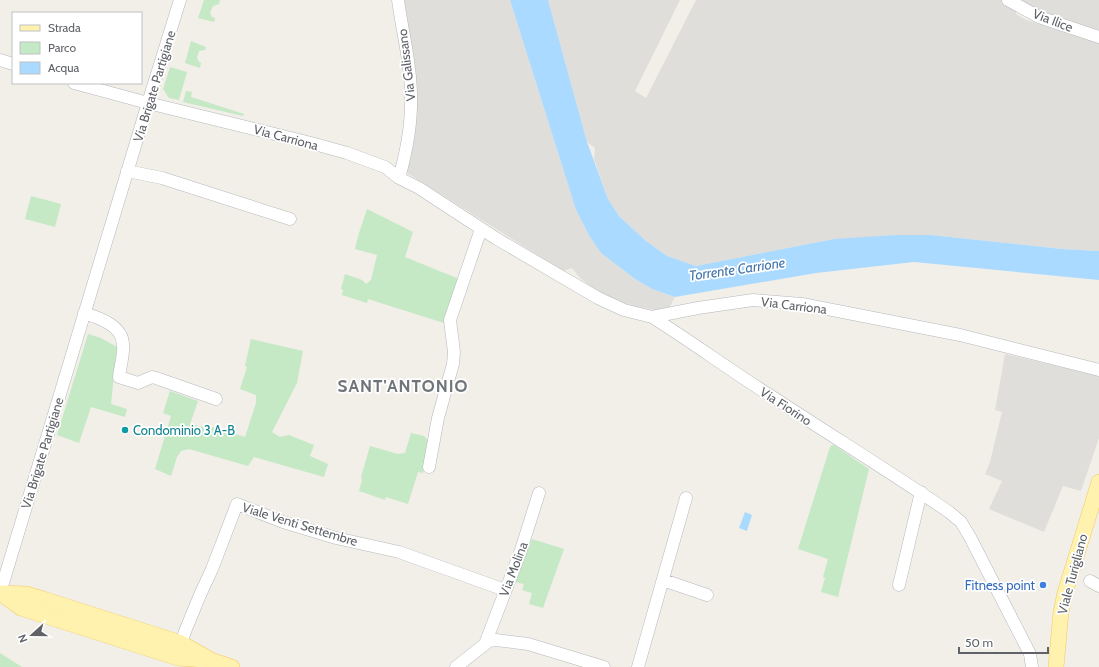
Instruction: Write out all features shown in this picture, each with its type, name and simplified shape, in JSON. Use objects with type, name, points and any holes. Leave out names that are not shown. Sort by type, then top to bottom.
[{"type":"main road","name":"Viale Turigliano","points":[[1056,667],[1061,612],[1065,593],[1099,482]]},
{"type":"main road","points":[[0,593],[26,594],[181,644],[211,660],[232,667]]},
{"type":"main road","points":[[0,593],[22,608],[178,658],[211,660]]},
{"type":"street","name":"Via Brigate Partigiane","points":[[0,593],[180,0]]},
{"type":"street","name":"Via Galissano","points":[[398,0],[411,94],[410,122],[406,152],[399,178]]},
{"type":"street","name":"Via Ilice","points":[[1008,0],[1039,17],[1099,37]]},
{"type":"street","points":[[0,60],[12,64]]},
{"type":"street","name":"Via Carriona","points":[[78,84],[347,153],[385,167],[399,178],[419,188],[481,229],[598,298],[624,310],[652,317],[698,308],[753,300],[802,304],[960,335],[1099,370]]},
{"type":"street","points":[[127,171],[162,178],[290,218]]},
{"type":"street","points":[[428,467],[438,418],[453,364],[454,352],[450,320],[481,229]]},
{"type":"street","points":[[84,313],[97,317],[115,327],[121,335],[124,346],[119,377],[138,383],[152,377],[216,399]]},
{"type":"street","name":"Via Fiorino","points":[[652,317],[674,330],[769,395],[921,492],[950,512],[961,522],[1030,654],[1032,667]]},
{"type":"street","points":[[899,585],[921,492]]},
{"type":"street","name":"Via Molina","points":[[485,644],[540,494]]},
{"type":"street","points":[[638,667],[664,580],[686,498]]},
{"type":"street","name":"Viale Venti Settembre","points":[[181,644],[237,504],[283,522],[336,538],[399,552],[505,590]]},
{"type":"street","points":[[664,580],[707,595]]},
{"type":"street","points":[[456,667],[489,640],[528,644],[604,667]]},
{"type":"shaded area","points":[[397,0],[510,0],[576,210],[590,237],[601,253],[635,279],[652,289],[675,297],[668,310],[637,307],[613,299],[591,287],[579,277],[572,268],[563,271],[404,171],[412,118]]},
{"type":"shaded area","points":[[548,0],[680,0],[635,91],[646,98],[696,0],[1003,0],[1016,9],[1016,14],[1026,20],[1099,43],[1099,251],[1062,249],[931,235],[834,239],[696,266],[667,256],[646,241],[619,216],[608,199],[594,159],[595,148],[587,142]]},
{"type":"shaded area","points":[[1018,0],[1099,0],[1099,30],[1080,27],[1047,17]]},
{"type":"shaded area","points":[[1005,354],[1099,376],[1099,438],[1081,491],[1063,486],[1044,532],[989,509],[1002,481],[985,474],[990,462],[1002,412],[995,410]]},
{"type":"green space","points":[[204,0],[220,0],[219,4],[213,6],[210,13],[212,17],[215,18],[214,22],[198,18]]},
{"type":"green space","points":[[191,41],[206,47],[205,50],[199,51],[197,58],[201,63],[200,68],[185,63]]},
{"type":"green space","points":[[170,67],[187,72],[179,100],[169,98],[163,89]]},
{"type":"green space","points":[[186,91],[192,92],[191,97],[244,114],[243,116],[183,102]]},
{"type":"green space","points":[[31,196],[61,204],[55,227],[25,219]]},
{"type":"green space","points":[[367,209],[413,232],[405,257],[459,279],[444,323],[368,299],[367,303],[342,295],[343,290],[341,289],[345,274],[362,280],[366,284],[371,280],[377,255],[355,249]]},
{"type":"green space","points":[[88,334],[101,338],[117,347],[111,404],[127,409],[125,417],[91,407],[79,443],[57,435]]},
{"type":"green space","points":[[251,339],[303,351],[297,383],[272,432],[280,437],[289,435],[314,445],[310,456],[328,464],[324,477],[254,457],[248,466],[189,449],[181,451],[177,457],[171,476],[155,469],[171,416],[163,413],[170,391],[198,401],[190,424],[211,429],[212,427],[245,437],[256,403],[256,395],[240,389],[247,367],[245,366]]},
{"type":"green space","points":[[411,433],[424,436],[429,442],[423,473],[418,472],[408,504],[386,497],[385,500],[359,491],[362,480],[361,477],[370,446],[398,454],[405,453]]},
{"type":"green space","points":[[832,445],[869,469],[838,597],[821,592],[828,559],[798,549],[830,447]]},
{"type":"green space","points":[[532,539],[564,549],[543,608],[529,604],[532,593],[522,590],[524,584],[514,582]]},
{"type":"green space","points":[[0,653],[22,667],[0,667]]},
{"type":"water","name":"Torrente Carrione","points":[[510,0],[548,0],[587,142],[608,199],[619,216],[646,241],[667,256],[696,266],[834,239],[896,235],[931,235],[1062,249],[1099,251],[1099,280],[914,262],[816,273],[675,297],[652,289],[635,279],[601,253],[590,237],[576,210]]},
{"type":"water","points":[[745,512],[752,515],[747,531],[739,528]]},
{"type":"place","name":"Condominio 3 A-B","points":[[125,430]]},
{"type":"place","name":"Fitness point","points":[[1043,585]]},
{"type":"district","name":"SANT'ANTONIO","points":[[403,386]]}]
